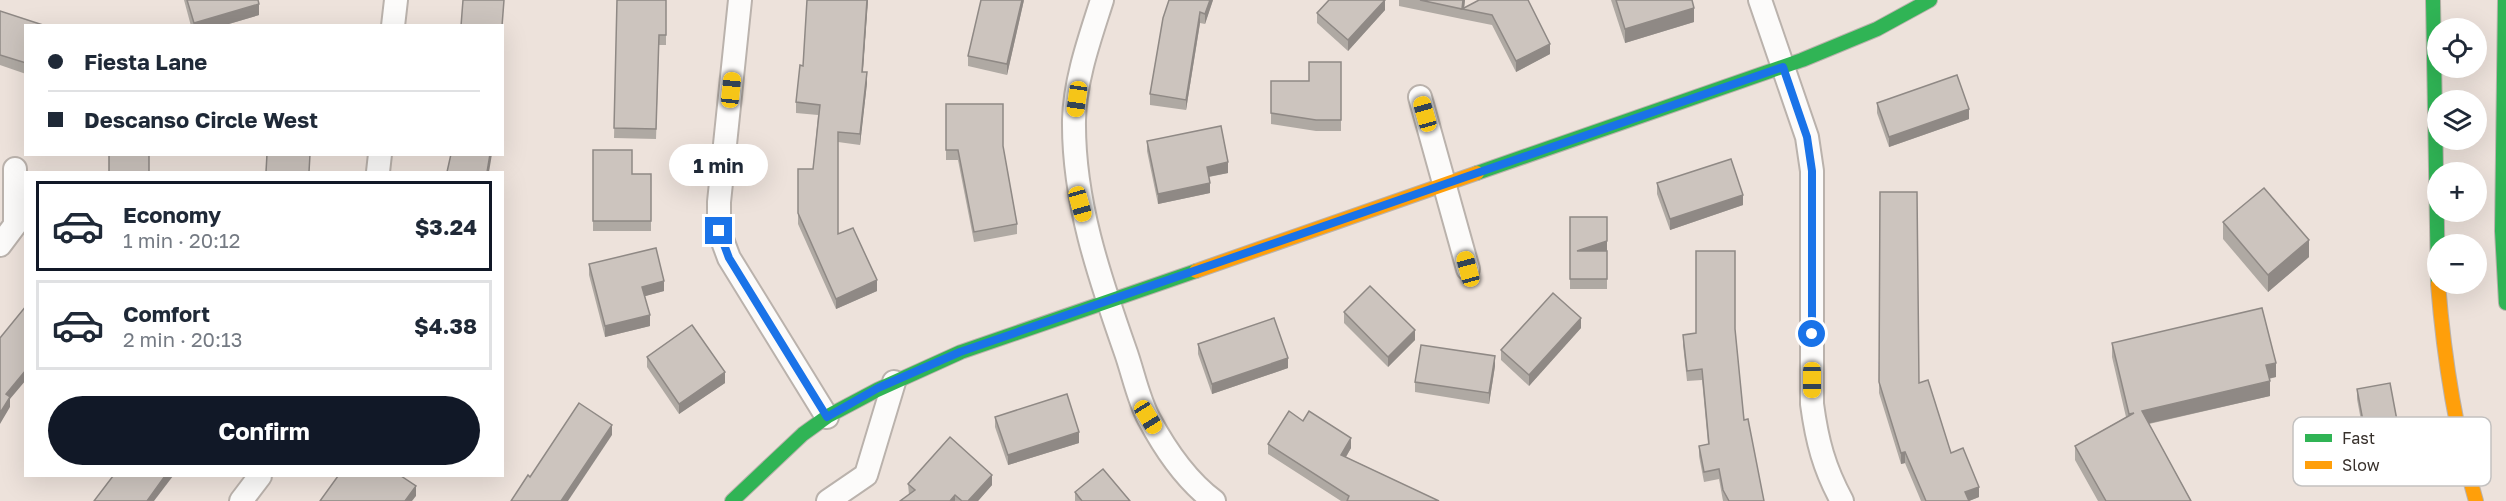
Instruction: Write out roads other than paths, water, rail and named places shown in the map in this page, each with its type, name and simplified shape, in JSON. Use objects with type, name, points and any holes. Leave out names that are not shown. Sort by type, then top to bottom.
[{"type":"street","points":[[393,24],[396,0]]},
{"type":"street","points":[[740,0],[719,202],[719,231],[729,258],[827,417]]},
{"type":"street","points":[[1102,0],[1079,80],[1074,118],[1080,204],[1108,301],[1148,417],[1174,460],[1204,494],[1214,501]]},
{"type":"street","points":[[1760,0],[1807,137],[1812,171],[1812,404],[1817,441],[1827,473],[1842,501]]},
{"type":"street","points":[[732,501],[759,473],[827,417],[894,382],[960,352],[1783,67],[1862,37],[1904,17],[1930,0]]},
{"type":"street","points":[[2433,0],[2437,234]]},
{"type":"street","points":[[2505,0],[2502,231],[2506,303]]},
{"type":"street","points":[[1420,97],[1468,269]]},
{"type":"street","points":[[378,171],[380,156]]},
{"type":"street","points":[[0,245],[15,225],[15,169]]},
{"type":"street","points":[[2439,294],[2444,363],[2454,417]]},
{"type":"street","points":[[828,501],[866,475],[894,382]]},
{"type":"street","points":[[241,501],[259,477]]},
{"type":"street","points":[[2471,486],[2476,501]]}]
